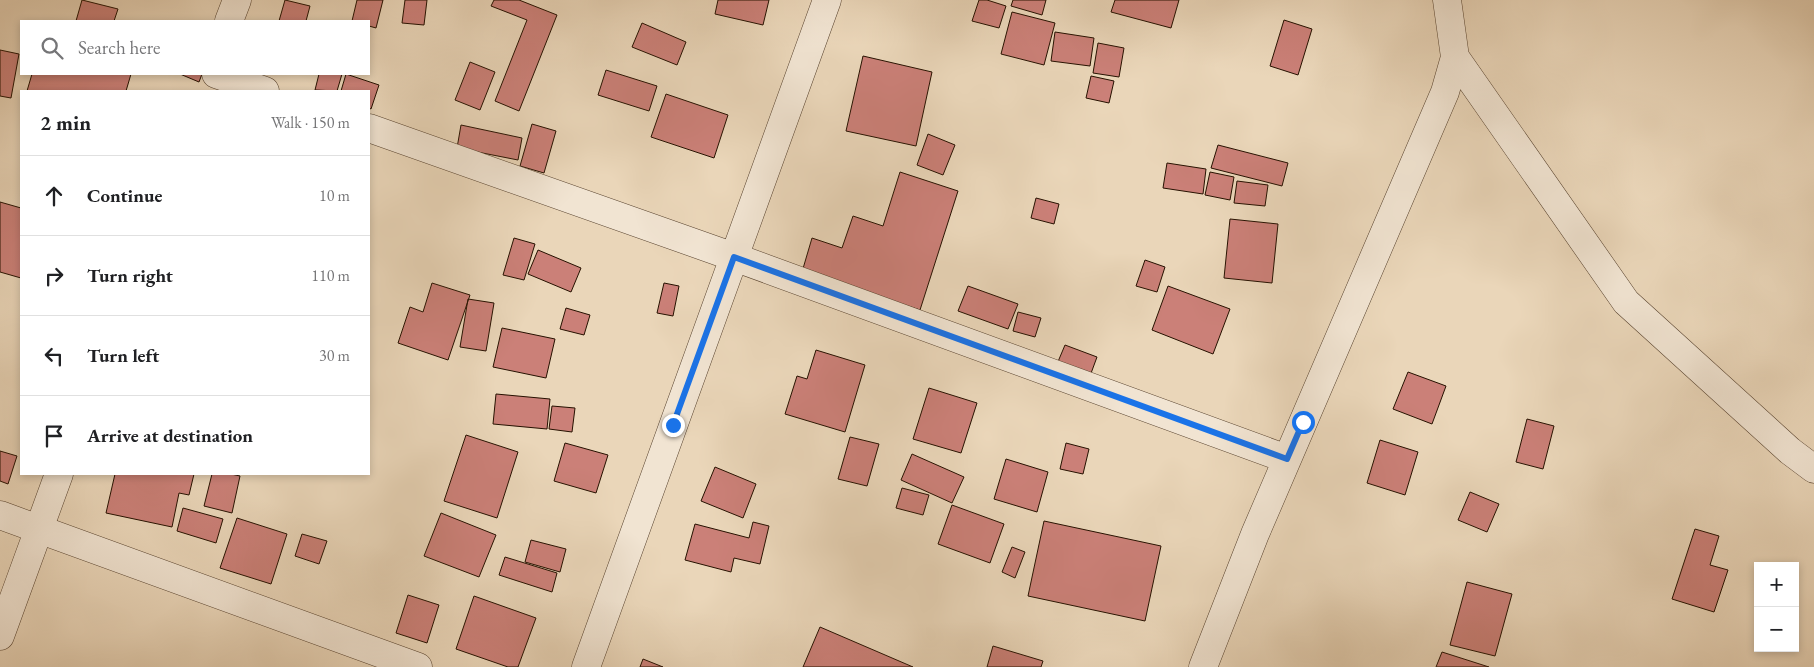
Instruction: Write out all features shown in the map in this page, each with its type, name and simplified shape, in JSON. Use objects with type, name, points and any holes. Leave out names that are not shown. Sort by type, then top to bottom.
[{"type":"street","points":[[229,20],[237,0]]},
{"type":"street","points":[[586,667],[827,0]]},
{"type":"street","points":[[1203,667],[1255,534],[1444,92],[1455,57],[1447,0]]},
{"type":"street","points":[[1455,57],[1626,302],[1790,451],[1814,469]]},
{"type":"street","points":[[203,90],[210,75]]},
{"type":"street","points":[[219,75],[262,90]]},
{"type":"street","points":[[370,128],[734,257],[1287,459]]},
{"type":"street","points":[[0,636],[59,475]]},
{"type":"street","points":[[0,515],[418,667]]},
{"type":"building","points":[[82,0],[118,9],[114,20],[76,20]]},
{"type":"building","points":[[285,0],[310,6],[306,20],[279,20]]},
{"type":"building","points":[[357,0],[383,0],[376,28],[370,26],[370,20],[352,20]]},
{"type":"building","points":[[405,0],[427,0],[424,25],[402,23]]},
{"type":"building","points":[[494,0],[519,0],[557,15],[519,111],[495,101],[527,20],[491,6]]},
{"type":"building","points":[[718,0],[769,0],[763,25],[715,14]]},
{"type":"building","points":[[979,0],[987,0],[1006,6],[999,28],[972,21]]},
{"type":"building","points":[[1013,0],[1046,0],[1042,15],[1011,6]]},
{"type":"building","points":[[1115,0],[1179,0],[1171,28],[1111,12]]},
{"type":"building","points":[[1012,12],[1055,23],[1044,65],[1001,54]]},
{"type":"building","points":[[1284,20],[1312,29],[1298,75],[1270,66]]},
{"type":"building","points":[[642,23],[686,42],[677,65],[632,47]]},
{"type":"building","points":[[1055,32],[1094,38],[1090,66],[1051,61]]},
{"type":"building","points":[[1098,43],[1124,48],[1119,77],[1093,73]]},
{"type":"building","points":[[0,50],[19,54],[11,98],[0,96]]},
{"type":"building","points":[[863,56],[932,72],[916,146],[846,131]]},
{"type":"building","points":[[470,62],[495,72],[480,110],[455,100]]},
{"type":"building","points":[[606,70],[657,86],[649,111],[598,95]]},
{"type":"building","points":[[32,75],[131,75],[126,90],[27,90]]},
{"type":"building","points":[[182,75],[202,75],[199,82]]},
{"type":"building","points":[[319,75],[342,75],[337,90],[315,90]]},
{"type":"building","points":[[346,75],[379,85],[371,109],[370,90],[341,90]]},
{"type":"building","points":[[1091,76],[1114,81],[1109,103],[1086,98]]},
{"type":"building","points":[[666,94],[728,115],[714,158],[651,137]]},
{"type":"building","points":[[532,124],[556,131],[544,173],[520,166]]},
{"type":"building","points":[[461,125],[522,138],[518,160],[457,148]]},
{"type":"building","points":[[928,134],[955,145],[943,175],[917,165]]},
{"type":"building","points":[[1218,145],[1288,163],[1282,186],[1211,168]]},
{"type":"building","points":[[1167,163],[1206,169],[1203,194],[1163,188]]},
{"type":"building","points":[[900,172],[958,191],[920,310],[802,272],[812,238],[842,248],[853,216],[883,226]]},
{"type":"building","points":[[1210,172],[1234,177],[1230,200],[1205,195]]},
{"type":"building","points":[[1237,181],[1268,185],[1265,206],[1234,203]]},
{"type":"building","points":[[1036,198],[1059,204],[1054,224],[1031,218]]},
{"type":"building","points":[[0,202],[20,208],[20,278],[0,272]]},
{"type":"building","points":[[1230,219],[1278,224],[1272,283],[1224,278]]},
{"type":"building","points":[[514,238],[535,244],[524,280],[503,275]]},
{"type":"building","points":[[538,250],[581,268],[571,292],[528,274]]},
{"type":"building","points":[[1145,260],[1165,267],[1157,292],[1136,286]]},
{"type":"building","points":[[432,283],[470,295],[448,360],[398,343],[410,307],[423,312]]},
{"type":"building","points":[[664,283],[679,286],[673,316],[657,313]]},
{"type":"building","points":[[968,286],[1018,304],[1008,329],[958,311]]},
{"type":"building","points":[[1168,286],[1230,309],[1213,354],[1152,330]]},
{"type":"building","points":[[468,299],[494,303],[486,351],[460,347]]},
{"type":"building","points":[[566,308],[590,315],[584,335],[560,329]]},
{"type":"building","points":[[1018,312],[1041,318],[1035,337],[1013,331]]},
{"type":"building","points":[[502,328],[555,339],[546,378],[493,367]]},
{"type":"building","points":[[1065,345],[1097,357],[1090,376],[1057,364]]},
{"type":"building","points":[[816,350],[865,365],[845,432],[785,414],[797,376],[807,379]]},
{"type":"building","points":[[1408,372],[1446,386],[1432,424],[1393,409]]},
{"type":"building","points":[[929,388],[977,403],[961,453],[913,439]]},
{"type":"building","points":[[496,394],[550,399],[547,429],[493,424]]},
{"type":"building","points":[[552,406],[575,408],[572,432],[549,429]]},
{"type":"building","points":[[1527,419],[1554,426],[1543,469],[1516,462]]},
{"type":"building","points":[[466,435],[518,452],[497,518],[444,501]]},
{"type":"building","points":[[850,437],[879,444],[867,486],[838,479]]},
{"type":"building","points":[[1380,440],[1418,452],[1405,495],[1367,483]]},
{"type":"building","points":[[565,443],[608,455],[596,493],[554,481]]},
{"type":"building","points":[[1066,443],[1089,449],[1083,474],[1060,469]]},
{"type":"building","points":[[0,451],[17,456],[8,484],[0,481]]},
{"type":"building","points":[[912,454],[964,477],[952,503],[901,480]]},
{"type":"building","points":[[1006,459],[1048,472],[1037,512],[994,499]]},
{"type":"building","points":[[715,467],[756,484],[743,518],[701,501]]},
{"type":"building","points":[[115,475],[194,475],[189,495],[179,493],[172,527],[106,513]]},
{"type":"building","points":[[212,475],[240,476],[232,513],[204,506]]},
{"type":"building","points":[[902,488],[929,495],[923,515],[896,508]]},
{"type":"building","points":[[1470,492],[1499,504],[1487,532],[1458,520]]},
{"type":"building","points":[[952,505],[1004,524],[990,563],[938,544]]},
{"type":"building","points":[[183,508],[223,519],[216,543],[177,531]]},
{"type":"building","points":[[441,513],[496,535],[479,577],[424,556]]},
{"type":"building","points":[[237,518],[287,534],[271,584],[220,568]]},
{"type":"building","points":[[1044,521],[1161,546],[1145,621],[1028,596]]},
{"type":"building","points":[[753,522],[769,526],[760,564],[734,558],[731,572],[685,560],[695,524],[749,538]]},
{"type":"building","points":[[1695,529],[1719,536],[1710,565],[1728,570],[1714,612],[1672,599]]},
{"type":"building","points":[[302,534],[327,541],[319,564],[295,556]]},
{"type":"building","points":[[531,540],[566,549],[560,572],[525,562]]},
{"type":"building","points":[[1012,547],[1025,552],[1015,578],[1002,572]]},
{"type":"building","points":[[505,557],[557,573],[552,592],[499,575]]},
{"type":"building","points":[[1467,582],[1512,594],[1495,656],[1450,645]]},
{"type":"building","points":[[408,595],[439,605],[427,643],[396,633]]},
{"type":"building","points":[[474,596],[536,618],[518,667],[508,667],[456,649]]},
{"type":"building","points":[[820,627],[913,667],[803,667]]},
{"type":"building","points":[[993,646],[1043,661],[1041,667],[987,667]]},
{"type":"building","points":[[1442,652],[1489,667],[1436,667]]},
{"type":"building","points":[[643,659],[663,667],[640,667]]},
{"type":"route","points":[[673,425],[734,257],[1287,459],[1303,422]]}]
